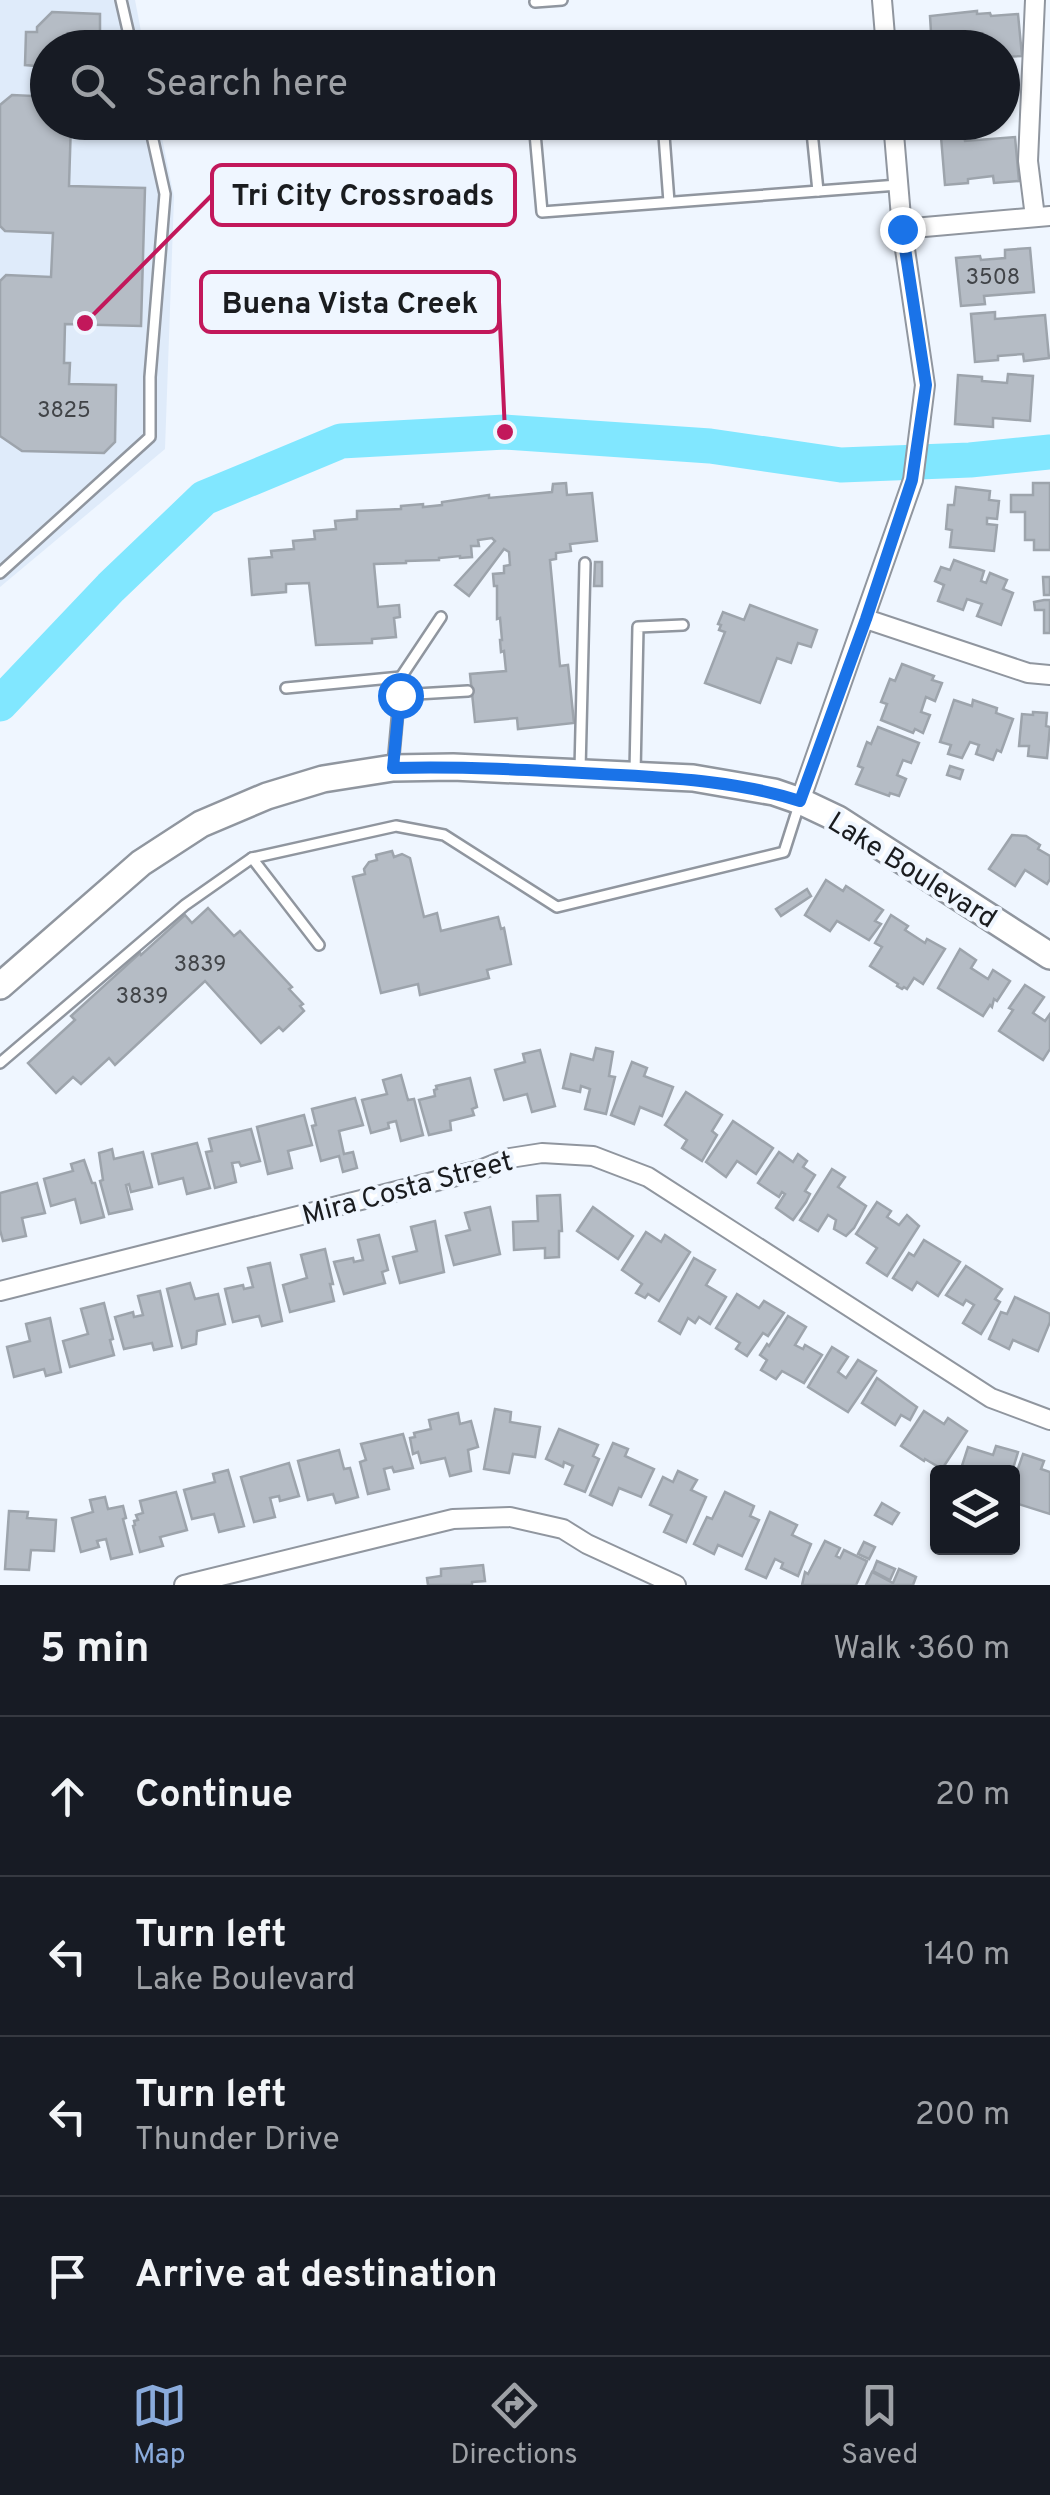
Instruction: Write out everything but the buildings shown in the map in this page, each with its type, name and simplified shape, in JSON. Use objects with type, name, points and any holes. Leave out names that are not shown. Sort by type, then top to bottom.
[{"type":"main road","name":"Lake Boulevard","points":[[0,986],[142,863],[201,824],[267,796],[323,780],[393,768],[693,778],[774,792],[838,819],[1050,956]]},
{"type":"street","points":[[882,0],[884,30]]},
{"type":"street","points":[[902,229],[1043,217],[1028,161],[1035,0]]},
{"type":"street","points":[[800,801],[912,480],[926,385],[902,229],[894,140]]},
{"type":"street","points":[[866,619],[1028,673],[1050,675]]},
{"type":"street","name":"Mira Costa Street","points":[[0,1291],[480,1170],[510,1158],[542,1153],[593,1156],[648,1177],[991,1398],[1050,1420]]},
{"type":"street","points":[[184,1585],[452,1519],[510,1517],[563,1530],[676,1585]]},
{"type":"lane","points":[[122,0],[128,30]]},
{"type":"lane","points":[[535,2],[562,0]]},
{"type":"lane","points":[[0,573],[150,438],[150,377],[165,194],[153,140]]},
{"type":"lane","points":[[536,140],[542,212],[898,184]]},
{"type":"lane","points":[[664,140],[669,202]]},
{"type":"lane","points":[[813,140],[818,191]]},
{"type":"lane","points":[[580,773],[586,563]]},
{"type":"lane","points":[[393,768],[401,677],[441,617]]},
{"type":"lane","points":[[636,776],[638,627],[684,625]]},
{"type":"lane","points":[[286,688],[401,677]]},
{"type":"lane","points":[[400,695],[468,691]]},
{"type":"lane","points":[[0,1063],[185,904],[252,858],[396,826],[444,835],[557,906],[784,852],[800,801]]},
{"type":"lane","points":[[252,858],[318,945]]},
{"type":"shaded area","points":[[0,0],[135,0],[141,30],[30,30],[30,140],[162,140],[174,197],[165,449],[0,587]]},
{"type":"waterway","points":[[0,704],[111,587],[204,498],[341,441],[505,432],[710,446],[841,465],[970,460],[1050,452]]},
{"type":"place","name":"Tri City Crossroads","points":[[85,323]]},
{"type":"place","name":"Buena Vista Creek","points":[[505,432]]},
{"type":"route","points":[[400,695],[393,768],[693,778],[774,792],[800,801],[912,480],[926,385],[902,229]]}]
